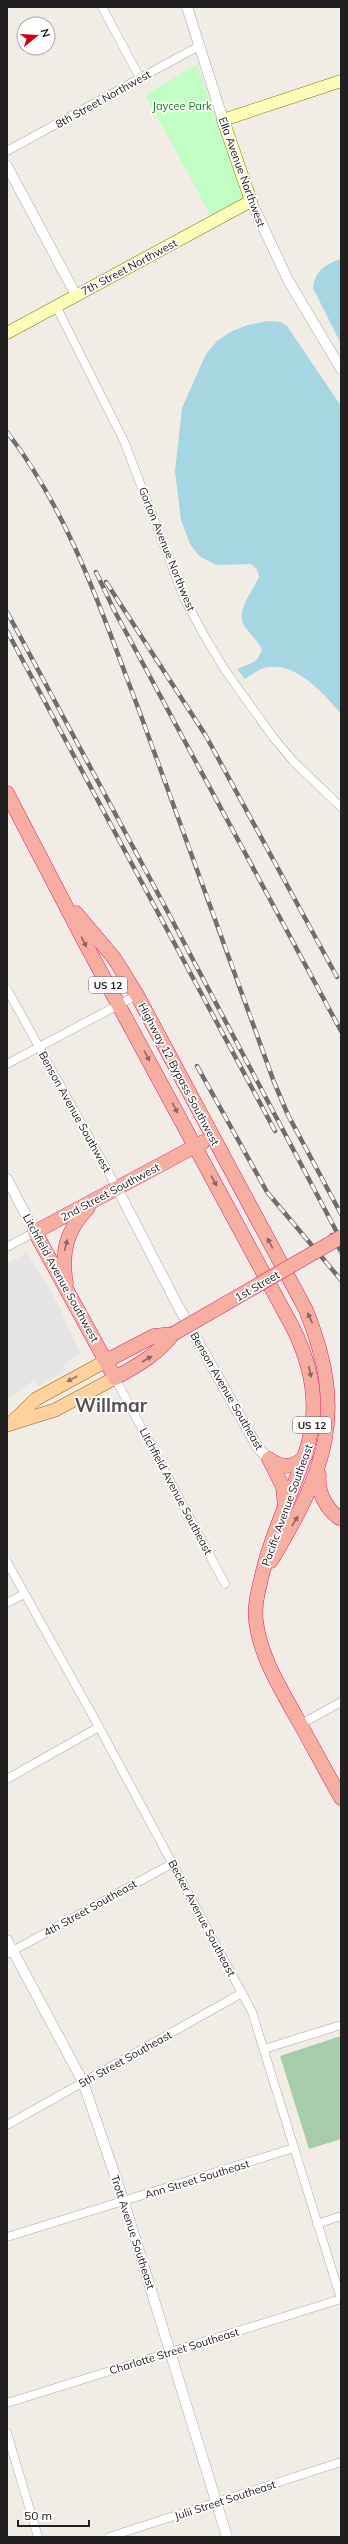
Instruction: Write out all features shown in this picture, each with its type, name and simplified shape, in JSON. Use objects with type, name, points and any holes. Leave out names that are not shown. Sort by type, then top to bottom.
[{"type":"highway","name":"Highway 12 Bypass Southwest","points":[[7,793],[264,1274]]},
{"type":"highway","name":"Highway 12 Bypass Southwest","points":[[61,895],[114,958],[137,995],[282,1265]]},
{"type":"highway","name":"2nd Street Southwest","points":[[36,1232],[213,1137]]},
{"type":"highway","points":[[70,1297],[63,1264],[67,1240],[77,1219],[104,1195]]},
{"type":"highway","name":"Litchfield Avenue Southwest","points":[[36,1232],[115,1378]]},
{"type":"highway","name":"1st Street","points":[[115,1378],[152,1357],[162,1348],[173,1334],[341,1238]]},
{"type":"highway","name":"Pacific Avenue Southeast","points":[[261,1579],[298,1517],[320,1470],[330,1425],[332,1401],[329,1371],[314,1328],[282,1265]]},
{"type":"highway","name":"Pacific Avenue Southeast","points":[[264,1274],[301,1344],[310,1372],[314,1413],[307,1454],[269,1549],[261,1579],[256,1607],[256,1622],[262,1648],[274,1676],[300,1724]]},
{"type":"highway","name":"1st Street","points":[[106,1361],[154,1336],[173,1334]]},
{"type":"highway","points":[[269,1459],[279,1465],[291,1466],[296,1465],[307,1454]]},
{"type":"highway","points":[[269,1459],[283,1488],[284,1510]]},
{"type":"highway","points":[[320,1470],[318,1481],[321,1493],[330,1510],[340,1519]]},
{"type":"highway","name":"US 12","points":[[300,1724],[341,1798]]},
{"type":"main road","points":[[223,120],[341,81]]},
{"type":"main road","name":"Ella Avenue Northwest","points":[[223,120],[251,201]]},
{"type":"main road","name":"7th Street Northwest","points":[[7,333],[251,201]]},
{"type":"main road","points":[[9,1424],[36,1399],[106,1361]]},
{"type":"main road","points":[[9,1424],[55,1410],[115,1378]]},
{"type":"street","points":[[102,7],[140,78]]},
{"type":"street","name":"Ella Avenue Northwest","points":[[187,7],[223,120]]},
{"type":"street","name":"8th Street Northwest","points":[[7,151],[199,46]]},
{"type":"street","points":[[7,166],[76,295]]},
{"type":"street","name":"Ella Avenue Northwest","points":[[251,201],[288,280],[341,369]]},
{"type":"street","name":"Gorton Avenue Northwest","points":[[56,306],[124,441],[184,598],[204,635],[225,670],[273,737],[293,761],[341,807]]},
{"type":"street","name":"Benson Avenue Southwest","points":[[7,989],[117,1188],[187,1322]]},
{"type":"street","points":[[7,1064],[137,995]]},
{"type":"street","name":"Litchfield Avenue Southwest","points":[[7,1179],[36,1232]]},
{"type":"street","name":"2nd Street Southwest","points":[[7,1247],[36,1232]]},
{"type":"street","name":"Benson Avenue Southeast","points":[[187,1322],[258,1448],[269,1459]]},
{"type":"street","name":"Litchfield Avenue Southeast","points":[[115,1378],[225,1584]]},
{"type":"street","name":"Becker Avenue Southeast","points":[[7,1562],[99,1727],[242,1993],[255,2020],[341,2299]]},
{"type":"street","points":[[7,1603],[24,1594]]},
{"type":"street","points":[[300,1724],[341,1702]]},
{"type":"street","points":[[7,1779],[99,1727]]},
{"type":"street","name":"4th Street Southeast","points":[[10,1952],[172,1863]]},
{"type":"street","name":"Trott Avenue Southeast","points":[[7,1940],[10,1952],[83,2082],[124,2202],[227,2537]]},
{"type":"street","name":"5th Street Southeast","points":[[7,2125],[242,1993]]},
{"type":"street","points":[[264,2049],[341,2025]]},
{"type":"street","name":"Ann Street Southeast","points":[[7,2237],[124,2202],[294,2148]]},
{"type":"street","points":[[318,2224],[341,2216]]},
{"type":"street","name":"Charlotte Street Southeast","points":[[7,2403],[341,2299]]},
{"type":"street","points":[[7,2433],[38,2537]]},
{"type":"street","name":"Julii Street Southeast","points":[[109,2537],[341,2462]]},
{"type":"green space","name":"Jaycee Park","points":[[197,64],[245,198],[211,216],[145,95]]},
{"type":"green space","points":[[341,2036],[341,2139],[309,2149],[280,2056]]},
{"type":"shaded area","points":[[27,1252],[57,1302],[80,1353],[63,1366],[67,1369],[38,1387],[34,1380],[7,1399],[7,1264]]},
{"type":"water","points":[[341,259],[341,344],[313,288],[316,277],[322,269],[330,263]]},
{"type":"water","points":[[268,321],[281,322],[287,326],[341,406],[341,714],[310,682],[291,670],[280,667],[267,667],[257,671],[245,679],[237,669],[256,661],[262,650],[242,621],[243,608],[259,577],[257,569],[251,564],[216,565],[199,556],[190,544],[181,520],[175,471],[182,408],[206,354],[217,341],[232,331],[248,325]]},
{"type":"railway","points":[[7,432],[30,464],[50,497],[84,567],[140,713],[274,1082],[288,1115],[341,1214]]},
{"type":"railway","points":[[96,572],[114,610],[341,1031]]},
{"type":"railway","points":[[106,582],[206,736],[337,977]]},
{"type":"railway","points":[[7,612],[341,1240]]},
{"type":"railway","points":[[7,631],[275,1131]]},
{"type":"railway","points":[[197,1066],[267,1192],[341,1280]]},
{"type":"railway","points":[[332,1235],[341,1252]]},
{"type":"district","name":"Willmar","points":[[111,1405]]}]
